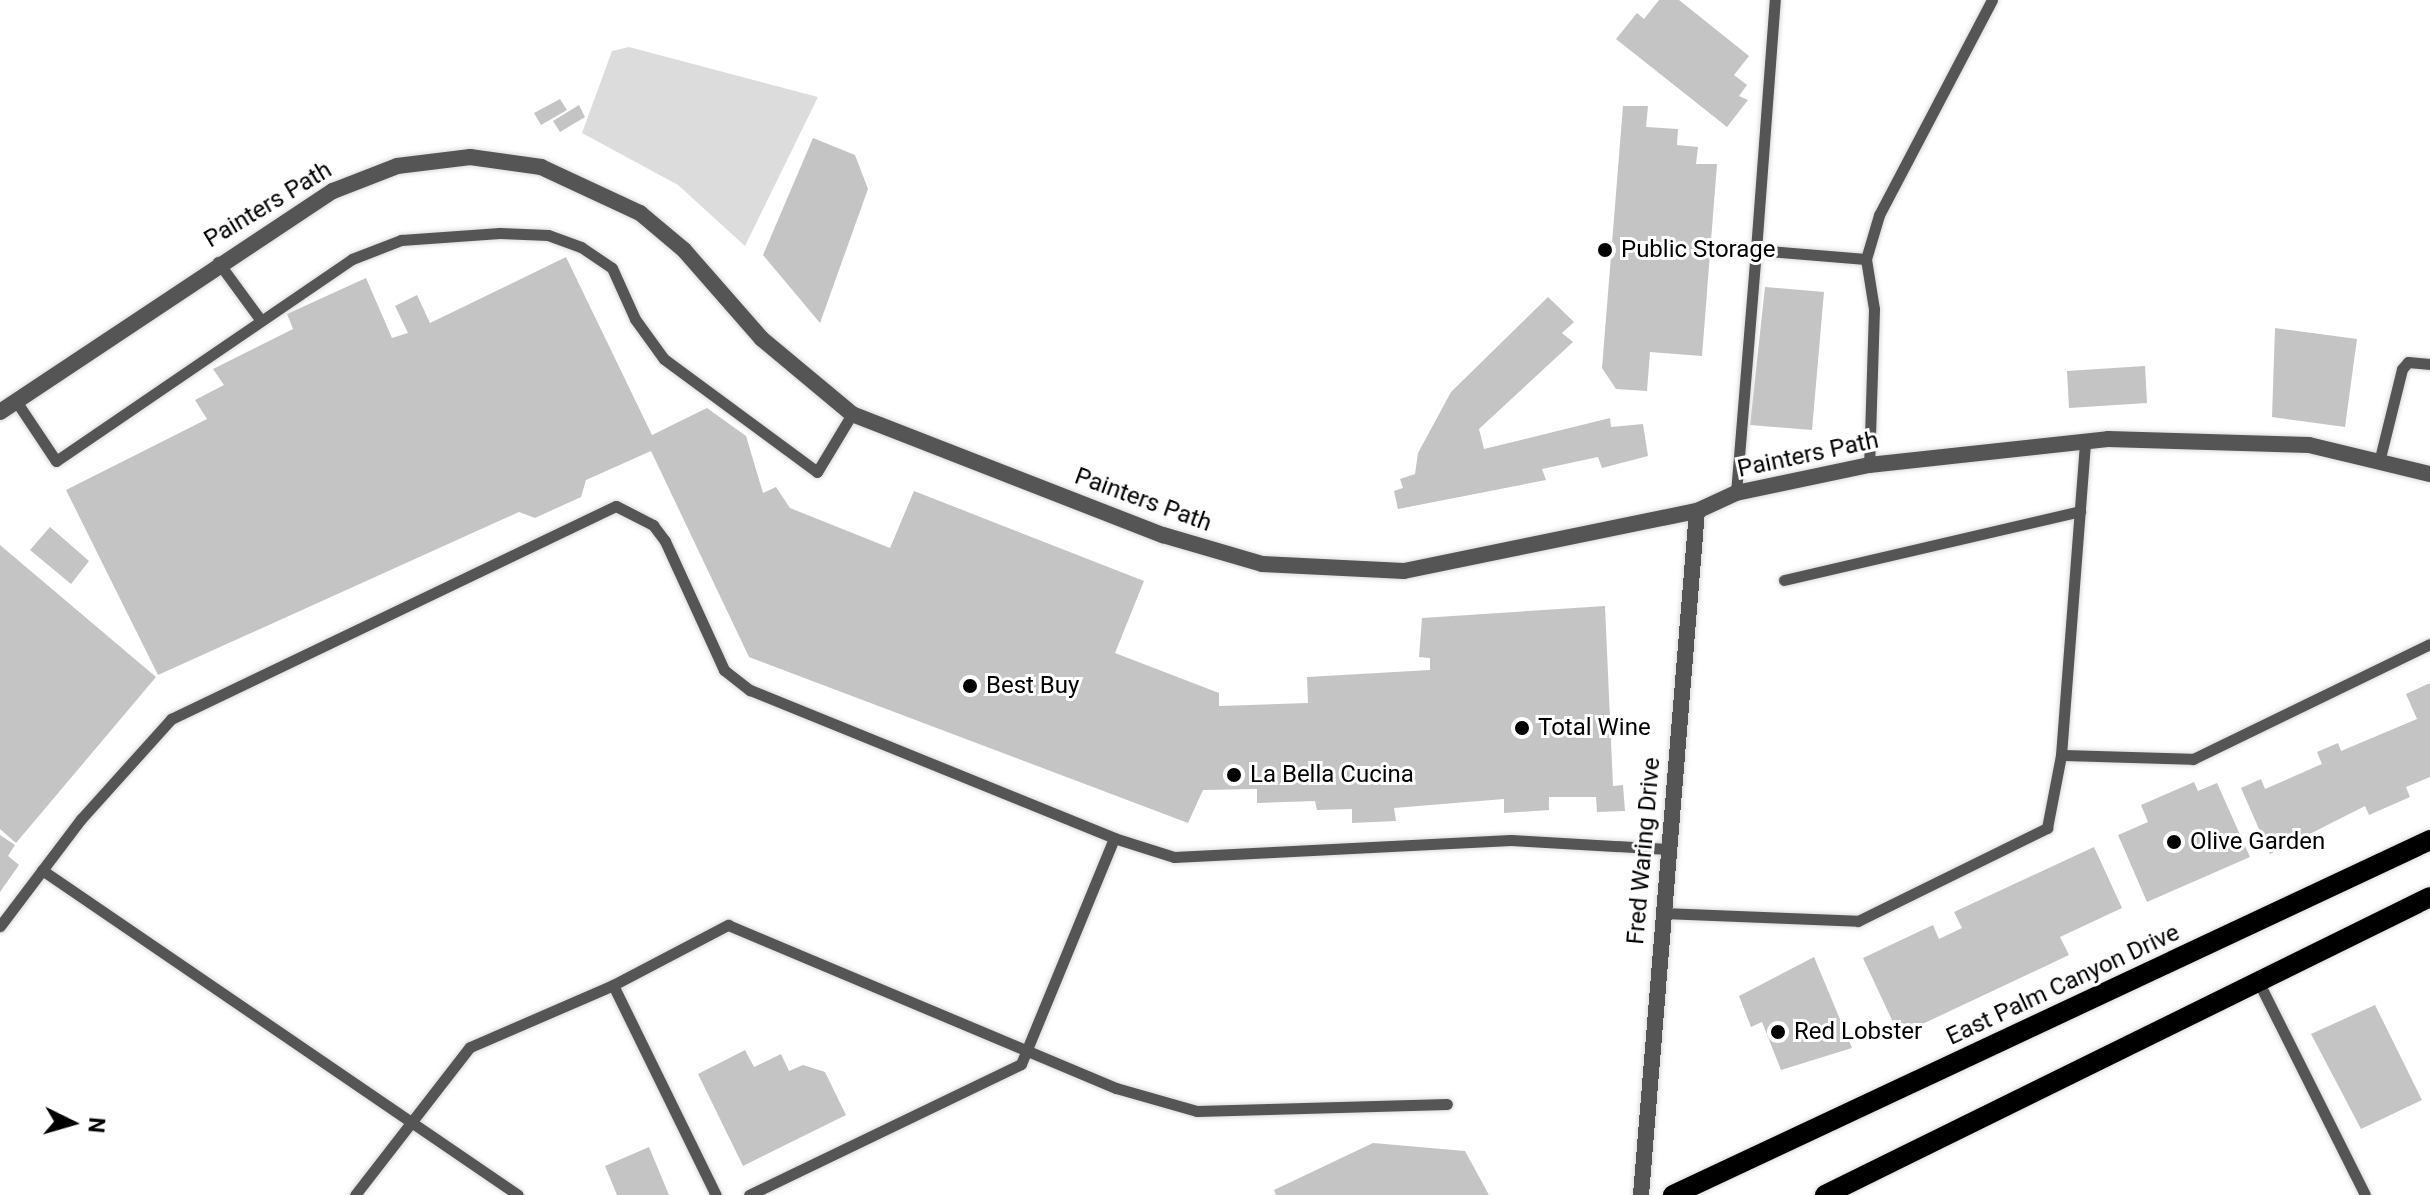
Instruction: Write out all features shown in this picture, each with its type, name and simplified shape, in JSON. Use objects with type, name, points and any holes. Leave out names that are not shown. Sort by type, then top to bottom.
[{"type":"main road","name":"East Palm Canyon Drive","points":[[1673,1195],[2430,840]]},
{"type":"main road","points":[[1825,1195],[2430,897]]},
{"type":"main road","points":[[1842,1195],[1863,1176]]},
{"type":"street","name":"Painters Path","points":[[0,412],[218,262],[333,191],[397,166],[470,157],[541,167],[640,213],[684,250],[762,339],[852,414],[1176,539],[1262,564],[1304,569],[1404,571],[1697,511],[1736,493],[1869,465],[2085,441],[2309,445],[2380,458],[2430,474]]},
{"type":"street","name":"Fred Waring Drive","points":[[1641,1195],[1697,511]]},
{"type":"lane","points":[[1736,493],[1775,0]]},
{"type":"lane","points":[[1869,465],[1874,309],[1866,259],[1879,215],[1992,0]]},
{"type":"lane","points":[[16,401],[56,461],[259,318],[352,259],[401,240],[548,235],[581,247],[612,268],[635,319],[664,359],[817,472],[852,414]]},
{"type":"lane","points":[[1756,250],[1866,259]]},
{"type":"lane","points":[[218,262],[259,318]]},
{"type":"lane","points":[[2380,458],[2402,369],[2408,362],[2430,364]]},
{"type":"lane","points":[[1662,913],[1858,921],[2047,828],[2061,755],[2085,441]]},
{"type":"lane","points":[[0,926],[42,870],[171,719],[616,506],[653,525],[665,541],[724,670],[750,690],[1114,838],[1174,857],[1511,840],[1668,849]]},
{"type":"lane","points":[[1784,580],[2080,511]]},
{"type":"lane","points":[[2061,755],[2193,759],[2430,644]]},
{"type":"lane","points":[[749,1195],[1021,1064],[1114,838]]},
{"type":"lane","points":[[42,870],[518,1195]]},
{"type":"lane","points":[[355,1195],[470,1047],[613,985],[728,925],[1029,1047],[1116,1088],[1197,1111],[1447,1104]]},
{"type":"lane","points":[[2258,981],[2365,1195]]},
{"type":"lane","points":[[613,985],[716,1195]]},
{"type":"shaded area","points":[[629,47],[818,97],[745,246],[678,185],[582,133],[612,51]]},
{"type":"building","points":[[1659,0],[1679,0],[1749,56],[1734,75],[1747,85],[1739,96],[1748,100],[1727,127],[1616,39],[1637,13],[1644,19]]},
{"type":"building","points":[[560,99],[567,110],[541,125],[534,113]]},
{"type":"building","points":[[579,105],[585,117],[560,132],[553,121]]},
{"type":"building","points":[[1623,106],[1648,106],[1646,127],[1678,129],[1677,145],[1698,147],[1696,164],[1717,164],[1702,356],[1650,352],[1647,391],[1616,389],[1602,368]]},
{"type":"building","points":[[813,138],[855,155],[868,189],[820,323],[763,255]]},
{"type":"building","points":[[566,257],[652,435],[707,408],[746,436],[763,493],[776,487],[790,508],[890,548],[914,491],[1144,581],[1115,653],[1219,693],[1219,706],[1308,703],[1307,677],[1430,670],[1430,658],[1419,657],[1422,618],[1605,606],[1613,786],[1623,785],[1625,811],[1597,812],[1596,797],[1549,797],[1549,810],[1504,813],[1504,799],[1394,808],[1396,821],[1352,823],[1352,809],[1317,810],[1315,801],[1257,803],[1257,789],[1203,790],[1188,823],[749,657],[651,451],[586,480],[581,497],[535,518],[519,512],[158,675],[66,490],[207,419],[195,400],[224,385],[213,369],[293,329],[287,314],[366,278],[392,338],[408,333],[395,306],[417,295],[430,323]]},
{"type":"building","points":[[1765,287],[1824,292],[1812,430],[1750,425]]},
{"type":"building","points":[[1548,297],[1574,322],[1562,333],[1573,342],[1479,429],[1484,449],[1610,418],[1611,427],[1643,424],[1648,456],[1602,468],[1598,457],[1542,469],[1546,480],[1398,509],[1394,491],[1403,488],[1400,479],[1415,474],[1418,453],[1451,392]]},
{"type":"building","points":[[2275,328],[2357,339],[2345,427],[2272,417]]},
{"type":"building","points":[[2145,366],[2147,403],[2069,408],[2067,371]]},
{"type":"building","points":[[50,527],[89,561],[71,584],[30,550]]},
{"type":"building","points":[[0,545],[156,677],[16,843],[0,829]]},
{"type":"building","points":[[2430,683],[2430,777],[2406,787],[2410,797],[2369,815],[2365,806],[2270,854],[2241,788],[2261,779],[2265,789],[2322,764],[2317,752],[2338,743],[2341,751],[2417,719],[2406,694]]},
{"type":"building","points":[[2194,782],[2198,791],[2217,783],[2250,857],[2147,902],[2118,835],[2148,822],[2141,805]]},
{"type":"building","points":[[0,835],[15,845],[8,856],[19,865],[0,892]]},
{"type":"building","points":[[2094,847],[2122,908],[2060,937],[2069,955],[1899,1035],[1863,958],[1933,925],[1939,939],[1962,928],[1954,912]]},
{"type":"building","points":[[1814,957],[1852,1048],[1781,1070],[1762,1022],[1751,1027],[1739,996]]},
{"type":"building","points":[[2375,1005],[2422,1100],[2361,1129],[2311,1034]]},
{"type":"building","points":[[745,1050],[754,1067],[781,1054],[789,1071],[803,1065],[825,1072],[846,1115],[743,1166],[698,1074]]},
{"type":"building","points":[[1373,1143],[1465,1151],[1489,1195],[1276,1195],[1274,1190]]},
{"type":"building","points":[[649,1147],[669,1195],[617,1195],[605,1166]]},
{"type":"place","name":"Public Storage","points":[[1605,250]]},
{"type":"place","name":"Best Buy","points":[[970,686]]},
{"type":"place","name":"Total Wine","points":[[1522,728]]},
{"type":"place","name":"La Bella Cucina","points":[[1234,775]]},
{"type":"place","name":"Olive Garden","points":[[2174,842]]},
{"type":"place","name":"Red Lobster","points":[[1778,1032]]}]
